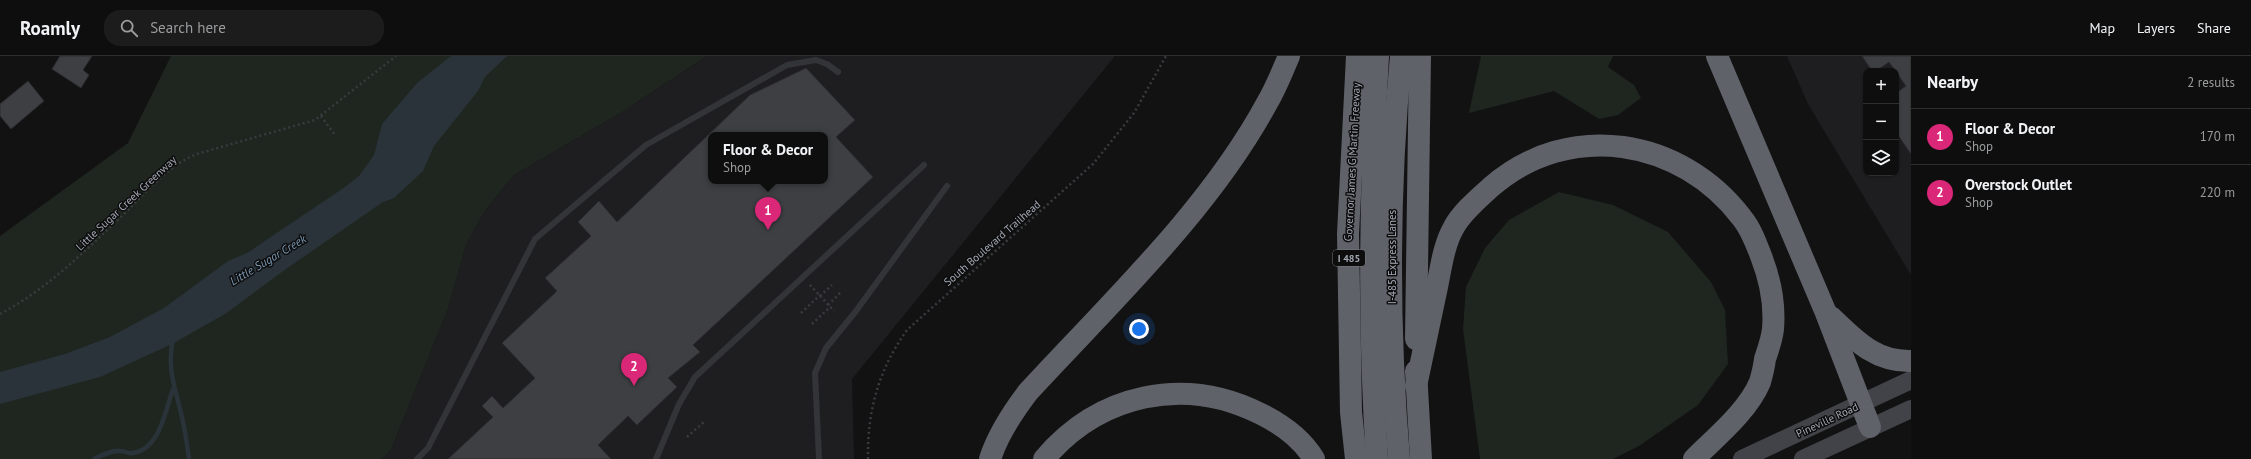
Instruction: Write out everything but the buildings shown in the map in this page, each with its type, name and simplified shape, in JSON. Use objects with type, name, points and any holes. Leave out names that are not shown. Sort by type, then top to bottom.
[{"type":"highway","points":[[990,459],[1003,430],[1028,392],[1177,231],[1214,185],[1268,102],[1289,56]]},
{"type":"highway","name":"Governor James G Martin Freeway","points":[[1356,459],[1351,412],[1348,234],[1358,56]]},
{"type":"highway","name":"I-485 Express Lanes","points":[[1377,459],[1371,278],[1374,131],[1378,56]]},
{"type":"highway","name":"I-485 Express Lanes","points":[[1399,459],[1392,341],[1392,254],[1393,166],[1400,56]]},
{"type":"highway","points":[[1420,56],[1416,386],[1421,459]]},
{"type":"highway","points":[[1717,56],[1826,313],[1862,403],[1870,428]]},
{"type":"highway","points":[[1416,386],[1444,253],[1454,226],[1481,196],[1503,177],[1542,156],[1570,147],[1585,145],[1627,146],[1678,163],[1703,179],[1724,197],[1743,219],[1754,238],[1766,268],[1772,293],[1773,329],[1759,383],[1738,415],[1694,459]]},
{"type":"highway","points":[[1826,313],[1864,348],[1896,361],[1911,361]]},
{"type":"highway","points":[[1044,459],[1060,440],[1081,423],[1101,413],[1148,396],[1177,393],[1220,399],[1248,408],[1284,428],[1314,459]]},
{"type":"main road","name":"Pineville Road","points":[[1742,459],[1911,380]]},
{"type":"main road","points":[[1803,459],[1911,408]]},
{"type":"lane","points":[[417,459],[428,448],[535,239],[646,145],[787,65],[816,60],[827,64],[838,72]]},
{"type":"lane","points":[[656,459],[679,404],[695,377],[924,165]]},
{"type":"lane","points":[[819,459],[815,373],[826,348],[856,311],[947,186]]},
{"type":"path","name":"Little Sugar Creek Greenway","points":[[0,314],[32,296],[57,276],[165,174],[183,161],[197,154],[308,123],[321,116],[396,56]]},
{"type":"path","name":"South Boulevard Trailhead","points":[[868,459],[869,420],[876,388],[888,360],[903,336],[928,310],[1093,164],[1134,113],[1166,56]]},
{"type":"path","points":[[321,116],[335,135]]},
{"type":"path","points":[[803,278],[834,310]]},
{"type":"path","points":[[801,313],[832,285]]},
{"type":"path","points":[[812,324],[840,294]]},
{"type":"path","points":[[687,437],[705,421]]},
{"type":"shaded area","points":[[171,56],[707,56],[622,112],[514,175],[484,212],[466,245],[448,309],[391,450],[382,459],[0,459],[0,236],[128,143]]},
{"type":"shaded area","points":[[707,56],[1115,56],[852,379],[854,459],[382,459],[391,450],[448,309],[466,245],[484,212],[514,175],[622,112]]},
{"type":"shaded area","points":[[1481,56],[1613,56],[1608,67],[1634,85],[1641,98],[1618,115],[1599,119],[1554,91],[1469,113]]},
{"type":"shaded area","points":[[1787,56],[1911,56],[1911,275],[1808,104]]},
{"type":"shaded area","points":[[1559,192],[1613,205],[1668,232],[1711,282],[1725,310],[1728,364],[1698,405],[1639,446],[1613,459],[1480,459],[1463,329],[1466,287],[1485,248],[1509,220]]},
{"type":"water","name":"Little Sugar Creek","points":[[451,56],[507,56],[485,77],[478,91],[434,146],[423,171],[394,198],[383,202],[286,269],[225,314],[172,344],[100,377],[0,404],[0,372],[65,354],[110,337],[164,308],[228,261],[247,253],[345,187],[359,176],[374,155],[382,124],[417,83]]},
{"type":"waterway","points":[[173,339],[171,351],[173,381],[184,427],[189,459]]},
{"type":"waterway","points":[[94,459],[114,451],[133,453],[142,450],[150,444],[160,428],[173,389]]},
{"type":"place","name":"Floor & Decor","points":[[768,230]]},
{"type":"place","name":"Overstock Outlet","points":[[634,386]]}]
